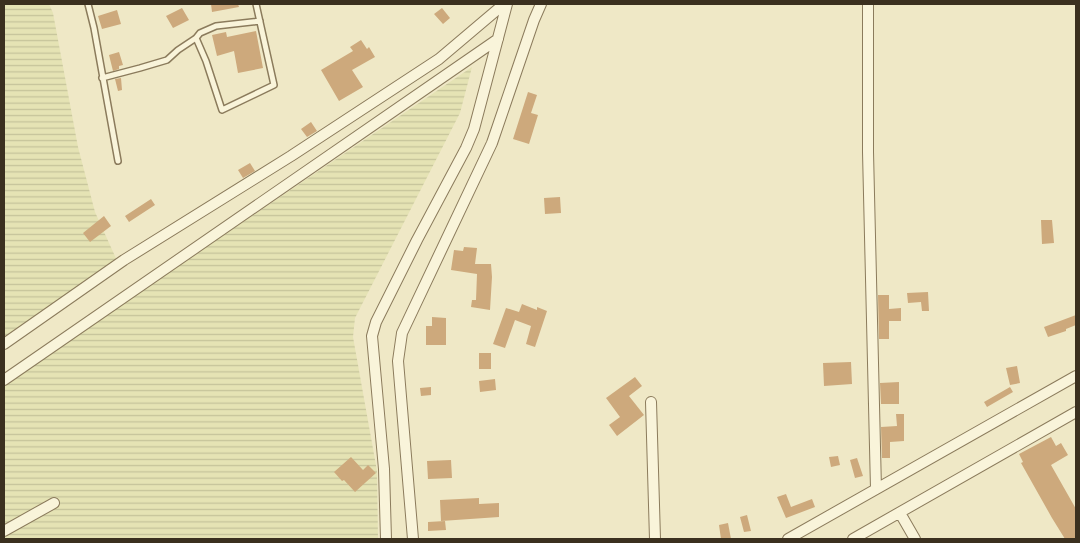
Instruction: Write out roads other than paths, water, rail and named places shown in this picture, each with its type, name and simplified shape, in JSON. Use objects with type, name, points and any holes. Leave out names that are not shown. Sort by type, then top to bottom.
[{"type":"street","points":[[386,539],[384,469],[372,336],[376,322],[474,129],[506,4]]},
{"type":"street","points":[[4,344],[124,260],[291,156],[439,59],[506,4]]},
{"type":"street","points":[[413,539],[398,361],[402,333],[492,143],[541,4]]},
{"type":"street","points":[[868,5],[868,162],[876,488]]},
{"type":"street","points":[[4,380],[498,39]]},
{"type":"street","points":[[788,539],[1076,376]]},
{"type":"street","points":[[651,402],[655,539]]},
{"type":"street","points":[[853,539],[1076,412]]},
{"type":"street","points":[[4,531],[54,503]]},
{"type":"street","points":[[900,512],[915,539]]},
{"type":"lane","points":[[88,4],[118,161]]},
{"type":"lane","points":[[196,38],[206,61],[222,110],[274,85],[256,4]]},
{"type":"lane","points":[[102,78],[167,60],[200,33],[216,26],[260,21]]}]
